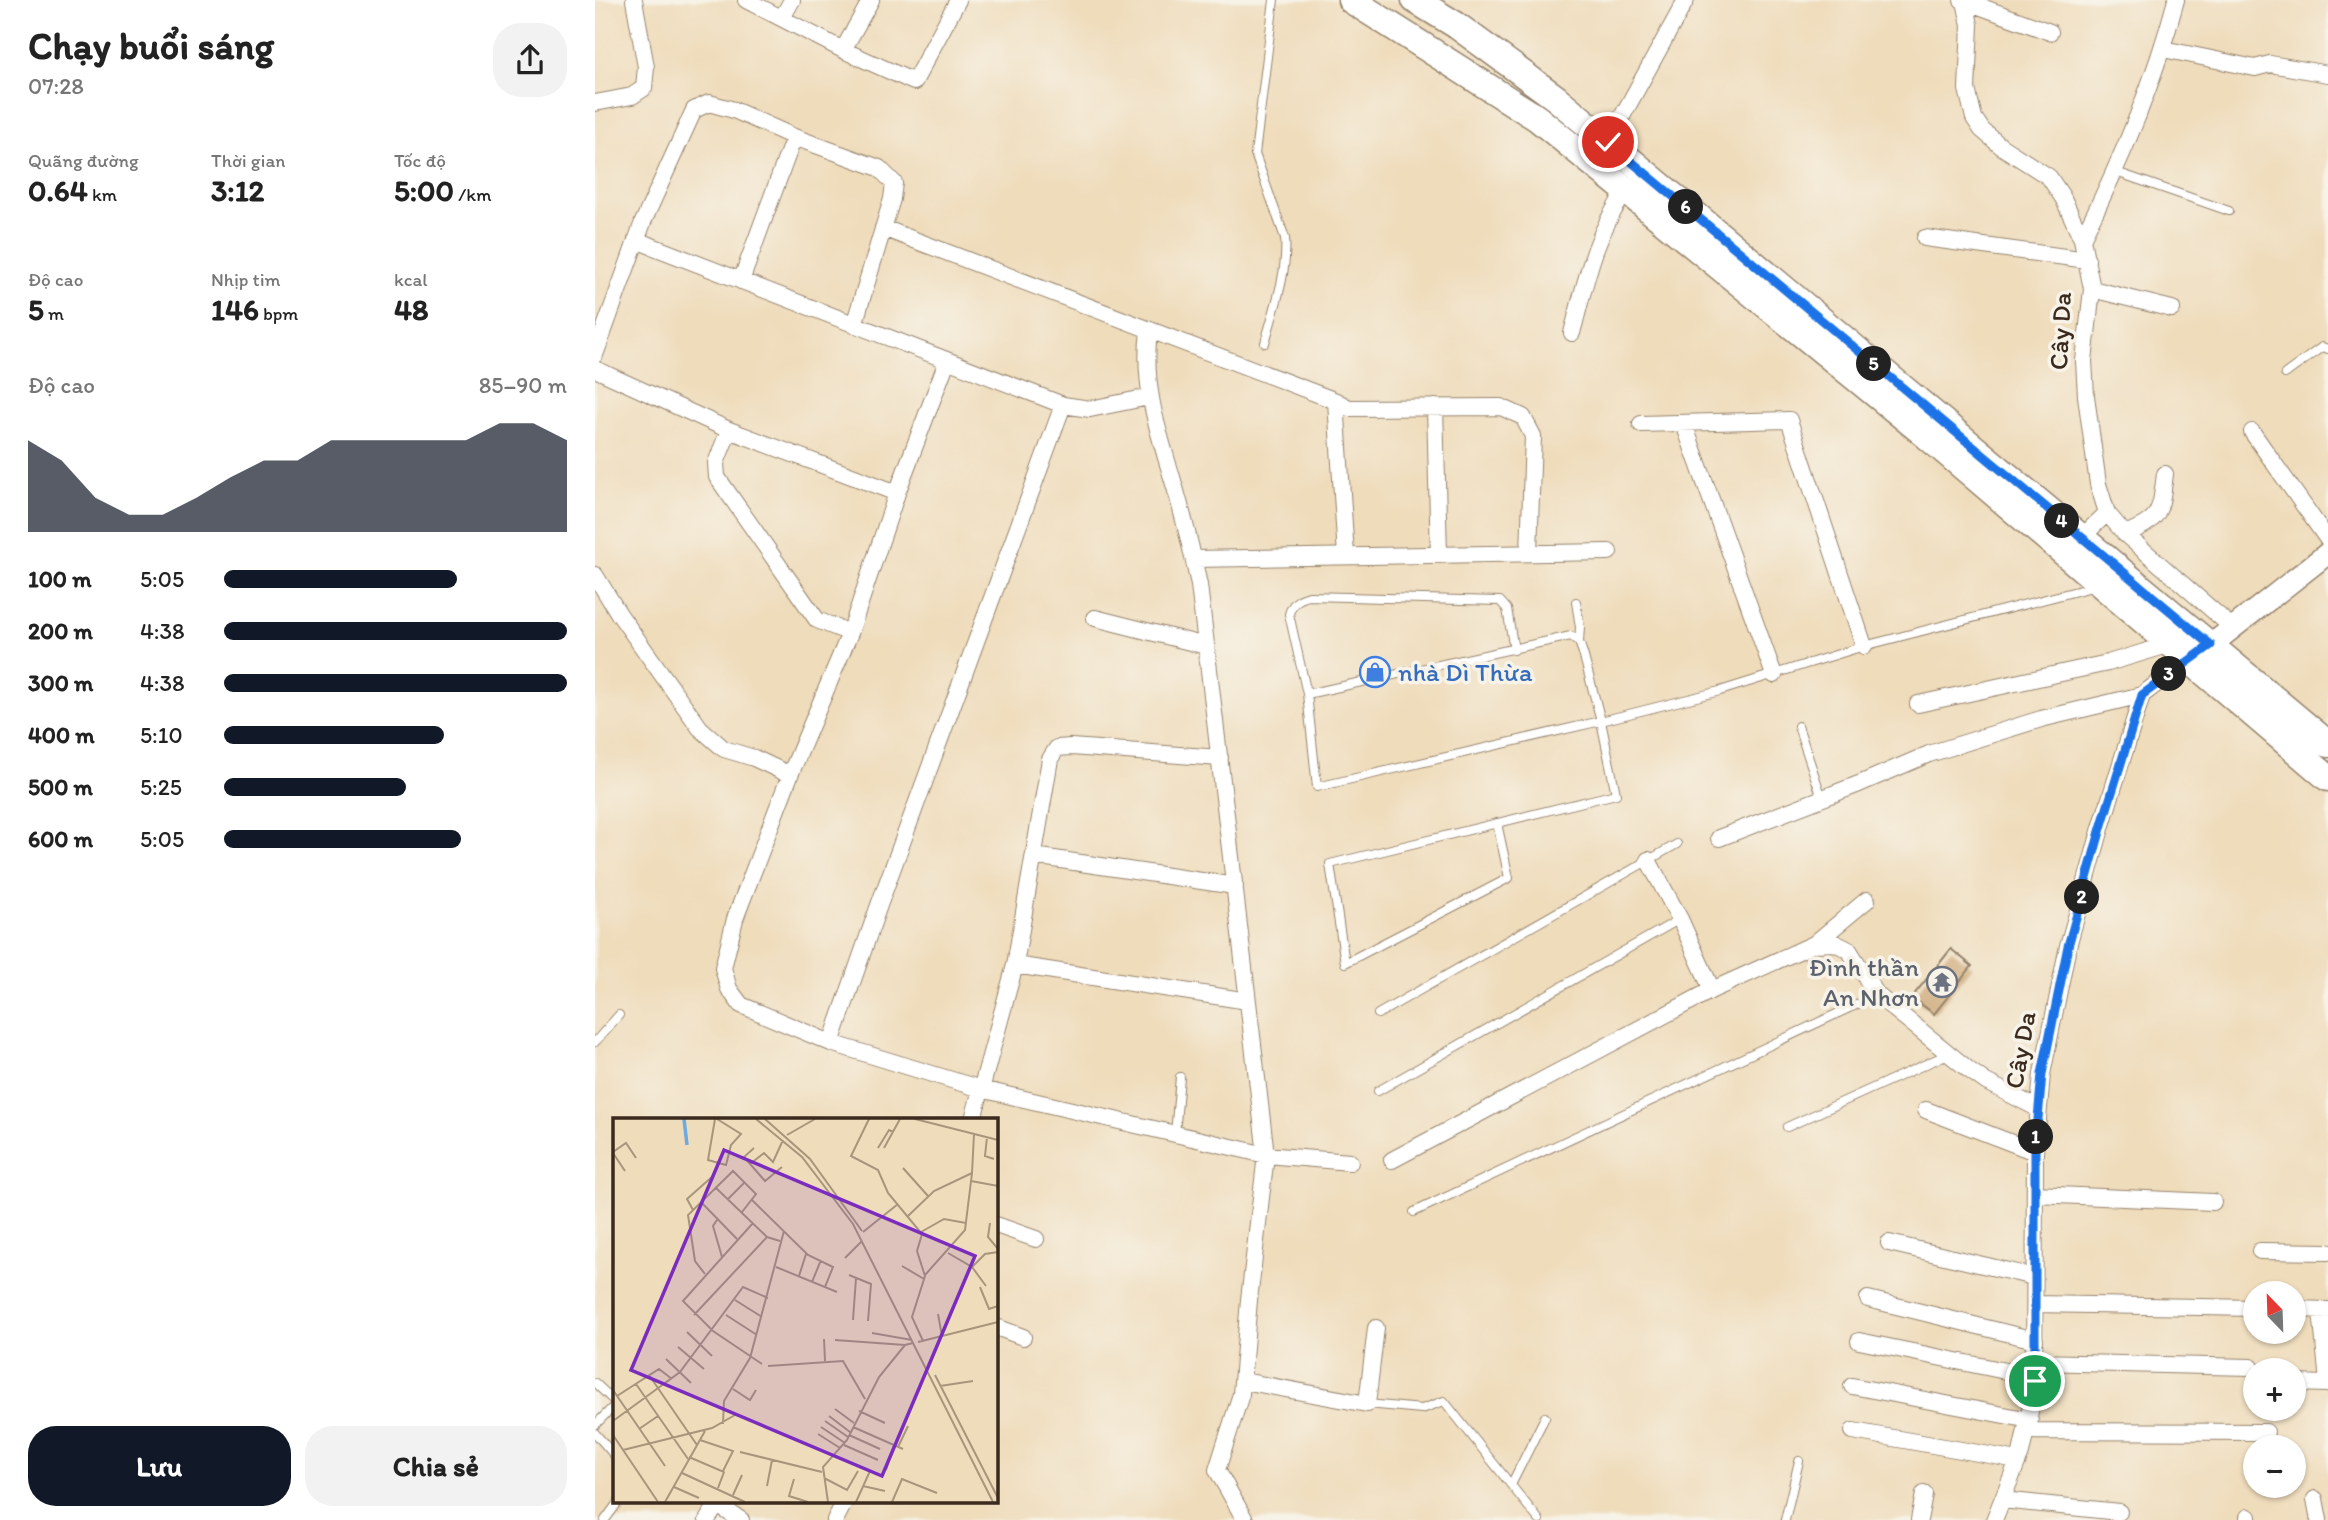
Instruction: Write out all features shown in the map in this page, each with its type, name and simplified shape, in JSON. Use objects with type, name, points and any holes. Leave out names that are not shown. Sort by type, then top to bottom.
[{"type":"main road","points":[[1351,0],[1537,118],[1927,436],[2102,584],[2190,650],[2328,744]]},
{"type":"main road","points":[[1415,0],[1456,25],[1534,82],[2082,537],[2190,650],[2328,778]]},
{"type":"street","points":[[595,103],[632,96],[645,88],[646,67],[634,0]]},
{"type":"street","points":[[746,0],[843,50],[914,82],[958,0]]},
{"type":"street","points":[[782,18],[792,0]]},
{"type":"street","points":[[843,50],[871,0]]},
{"type":"street","points":[[1608,142],[1685,0]]},
{"type":"street","points":[[2083,239],[2116,172],[2164,49],[2176,0]]},
{"type":"street","points":[[1963,1],[2050,32]]},
{"type":"street","name":"Cây Da","points":[[1963,1],[1970,25],[1967,89],[1974,118],[1982,130],[2002,147],[2049,177],[2063,198],[2083,239],[2092,289],[2084,361],[2086,396],[2098,484],[2107,513],[2125,534],[2234,629]]},
{"type":"street","points":[[2164,49],[2255,68],[2270,64],[2328,74]]},
{"type":"street","points":[[595,355],[636,240],[697,107],[709,103],[734,110],[794,137],[880,168],[894,183],[892,199],[854,325]]},
{"type":"street","points":[[741,281],[794,137]]},
{"type":"street","points":[[1572,333],[1597,240],[1626,191]]},
{"type":"street","points":[[883,228],[1349,408],[1501,407],[1523,417],[1533,436],[1529,553]]},
{"type":"street","points":[[1925,238],[2087,260]]},
{"type":"street","points":[[636,240],[1063,405],[1090,409],[1149,397]]},
{"type":"street","points":[[2092,289],[2172,309]]},
{"type":"street","points":[[1149,330],[1146,349],[1149,397],[1194,559],[1266,1155],[1249,1300],[1243,1381],[1235,1417],[1217,1470],[1245,1520]]},
{"type":"street","points":[[947,361],[897,493],[850,633],[790,775],[735,919],[723,968],[729,989],[741,1005],[831,1042],[981,1089],[1266,1155],[1350,1162]]},
{"type":"street","points":[[595,369],[729,430],[897,493]]},
{"type":"street","points":[[1336,401],[1346,556]]},
{"type":"street","points":[[831,1042],[1063,405]]},
{"type":"street","points":[[1435,407],[1439,555]]},
{"type":"street","points":[[1641,424],[1789,420],[1864,646]]},
{"type":"street","points":[[1684,424],[1774,675]]},
{"type":"street","points":[[729,430],[716,463],[717,477],[817,620],[850,633]]},
{"type":"street","points":[[2252,432],[2328,540]]},
{"type":"street","points":[[2125,534],[2148,525],[2161,508],[2165,474]]},
{"type":"street","points":[[2082,537],[2107,513]]},
{"type":"street","points":[[1194,559],[1609,552]]},
{"type":"street","points":[[1918,704],[2108,663],[2190,650],[2234,629],[2328,554]]},
{"type":"street","points":[[595,575],[619,614],[700,728],[724,748],[754,758],[790,775]]},
{"type":"street","points":[[1095,618],[1206,646]]},
{"type":"street","points":[[1719,838],[1929,754],[2042,719],[2142,695],[2190,650]]},
{"type":"street","name":"Cây Da","points":[[1994,1520],[2018,1460],[2028,1425],[2035,1369],[2035,1152],[2042,1074],[2068,946],[2142,695]]},
{"type":"street","points":[[974,1118],[1015,965],[1049,760],[1057,748],[1220,758]]},
{"type":"street","points":[[1034,856],[1235,886]]},
{"type":"street","points":[[1648,860],[1680,919],[1712,990]]},
{"type":"street","points":[[1392,1160],[1712,990],[1814,944],[1867,900]]},
{"type":"street","points":[[1814,944],[1835,943],[1849,950],[1877,995],[1986,1082],[2039,1109]]},
{"type":"street","points":[[1015,965],[1248,1001]]},
{"type":"street","points":[[1926,1110],[2035,1152]]},
{"type":"street","points":[[2035,1194],[2213,1202]]},
{"type":"street","points":[[997,1226],[1036,1239]]},
{"type":"street","points":[[1889,1243],[2034,1277]]},
{"type":"street","points":[[2260,1251],[2328,1252]]},
{"type":"street","points":[[1868,1299],[2035,1340]]},
{"type":"street","points":[[2035,1304],[2243,1308]]},
{"type":"street","points":[[2306,1383],[2328,1384],[2324,1310]]},
{"type":"street","points":[[997,1327],[1023,1337]]},
{"type":"street","points":[[1243,1381],[1367,1404],[1375,1328]]},
{"type":"street","points":[[1859,1341],[2035,1369],[2243,1367]]},
{"type":"street","points":[[1852,1386],[2028,1425],[2266,1432]]},
{"type":"street","points":[[1853,1431],[2018,1460]]},
{"type":"street","points":[[1919,1520],[1923,1494]]},
{"type":"street","points":[[2315,1499],[2319,1520]]},
{"type":"street","points":[[2002,1500],[2119,1512]]},
{"type":"street","points":[[835,1520],[844,1502]]},
{"type":"street","points":[[708,1520],[719,1503],[741,1520]]},
{"type":"lane","points":[[1265,343],[1286,252],[1285,238],[1255,154],[1275,0]]},
{"type":"lane","points":[[2116,172],[2229,211]]},
{"type":"lane","points":[[2284,373],[2322,347],[2328,349]]},
{"type":"lane","points":[[1514,650],[1507,609],[1500,601],[1308,596],[1294,602],[1289,614],[1307,695],[1317,787],[1601,721],[1774,675],[1864,646],[2102,584]]},
{"type":"lane","points":[[1497,823],[1509,878],[1345,963],[1330,864],[1497,823],[1616,794],[1601,721],[1579,642],[1580,627],[1576,602]]},
{"type":"lane","points":[[1307,695],[1571,636],[1579,642]]},
{"type":"lane","points":[[1798,726],[1822,799]]},
{"type":"lane","points":[[1378,1014],[1677,844]]},
{"type":"lane","points":[[1378,1091],[1680,919]]},
{"type":"lane","points":[[1414,1212],[1877,995]]},
{"type":"lane","points":[[595,1042],[619,1015]]},
{"type":"lane","points":[[1787,1128],[1948,1054]]},
{"type":"lane","points":[[1175,1134],[1180,1077]]},
{"type":"lane","points":[[595,1383],[613,1396]]},
{"type":"lane","points":[[1367,1404],[1422,1409],[1444,1401],[1539,1520]]},
{"type":"lane","points":[[595,1425],[613,1407]]},
{"type":"lane","points":[[1511,1485],[1545,1417]]},
{"type":"lane","points":[[595,1433],[613,1453]]},
{"type":"lane","points":[[1785,1520],[1799,1461]]},
{"type":"lane","points":[[605,1520],[618,1502]]},
{"type":"building","name":"Đình thần An Nhơn","points":[[1951,949],[1972,966],[1934,1014],[1912,997]]},
{"type":"place","name":"nhà Dì Thừa","points":[[1375,672]]},
{"type":"place","name":"Đình thần An Nhơn","points":[[1942,982]]},
{"type":"route","points":[[1608,142],[2211,645],[2142,695],[2068,946],[2042,1074],[2035,1152],[2035,1381]]}]
